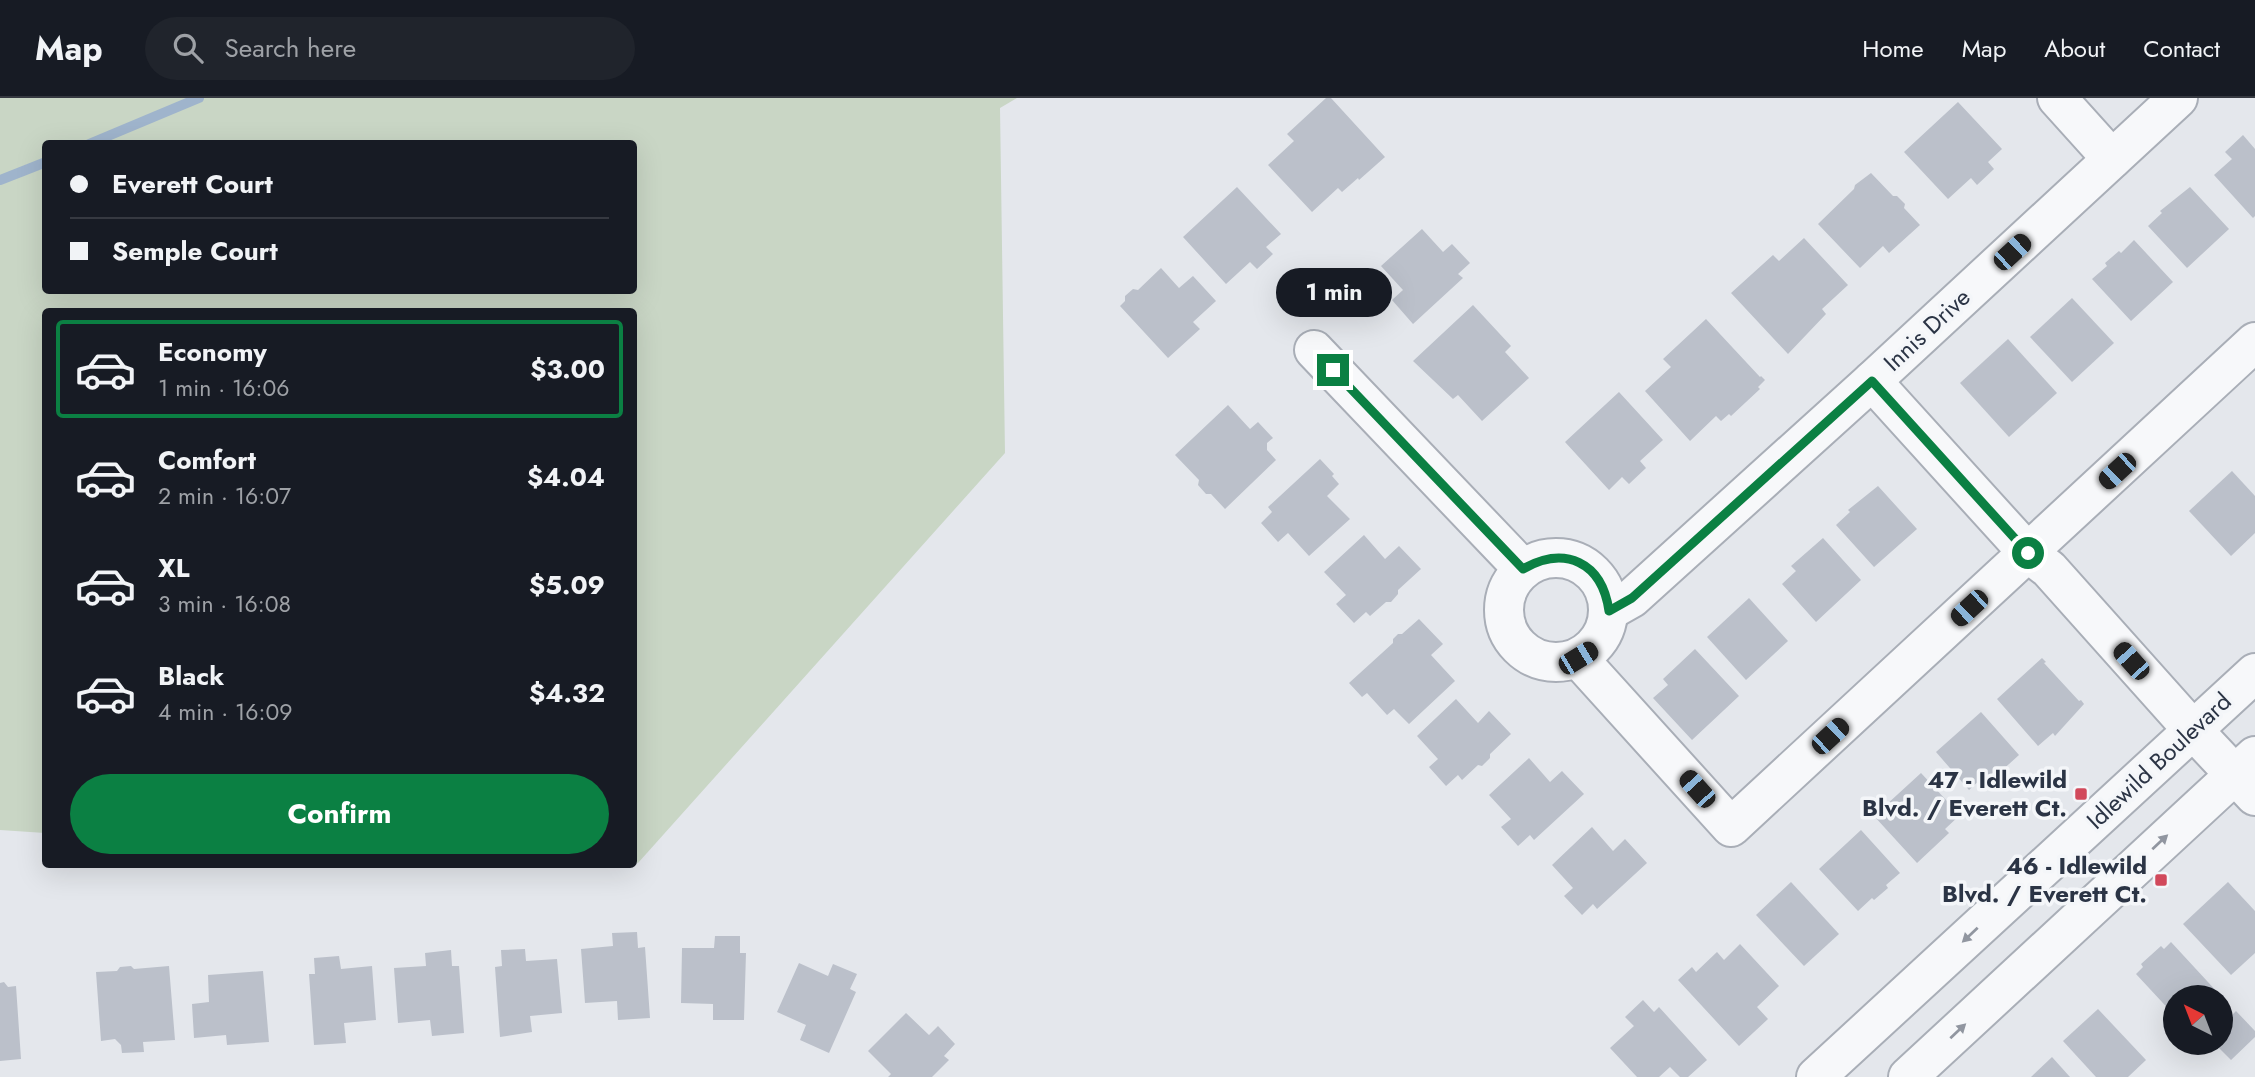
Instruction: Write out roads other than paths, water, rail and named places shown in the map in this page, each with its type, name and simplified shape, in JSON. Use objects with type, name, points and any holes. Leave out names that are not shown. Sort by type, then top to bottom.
[{"type":"street","points":[[2057,98],[2112,159]]},
{"type":"street","name":"Innis Drive","points":[[1609,611],[1632,598],[2178,98]]},
{"type":"street","points":[[1578,658],[1731,827],[2255,342]]},
{"type":"street","points":[[1314,350],[1523,569]]},
{"type":"street","points":[[1872,381],[2028,553],[2049,569],[2192,729],[2248,775],[1908,1077]]},
{"type":"street","points":[[1554,557],[1571,559],[1587,567],[1607,594],[1609,611],[1607,625],[1591,650],[1578,658],[1561,662],[1545,662],[1516,645],[1507,630],[1504,614],[1505,597],[1512,582],[1523,569],[1554,557]]},
{"type":"street","name":"Idlewild Boulevard","points":[[1816,1077],[2255,673]]},
{"type":"waterway","points":[[99,140],[199,98]]},
{"type":"waterway","points":[[0,180],[42,164]]},
{"type":"place","name":"47 - Idlewild Blvd. / Everett Ct.","points":[[2081,794]]},
{"type":"place","name":"46 - Idlewild Blvd. / Everett Ct.","points":[[2161,880]]}]
